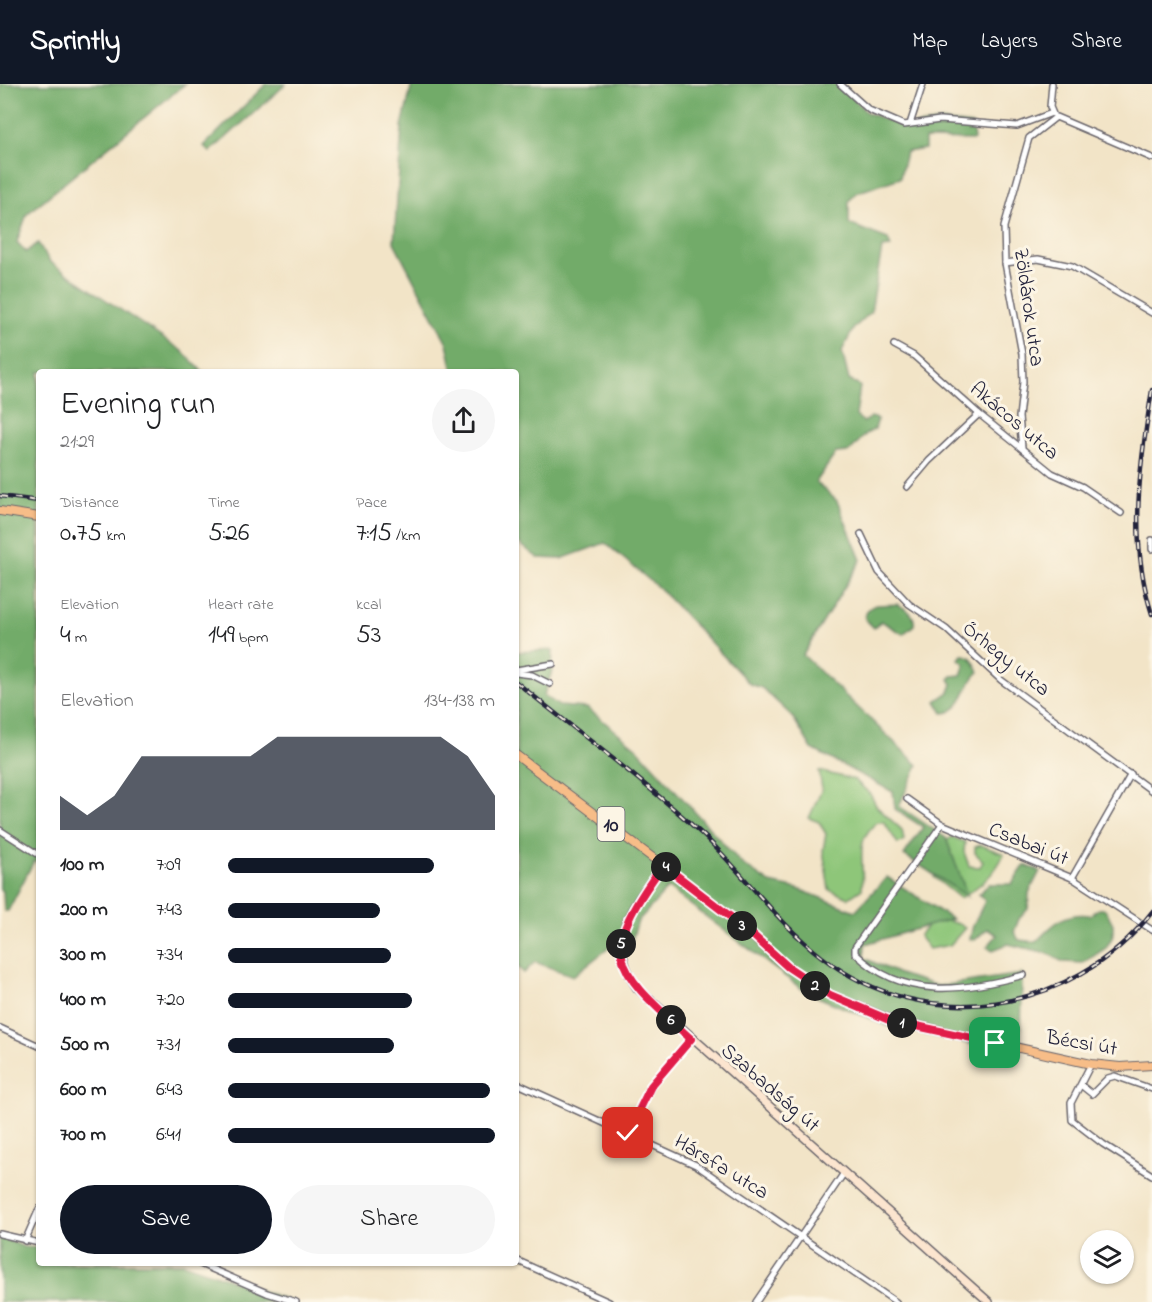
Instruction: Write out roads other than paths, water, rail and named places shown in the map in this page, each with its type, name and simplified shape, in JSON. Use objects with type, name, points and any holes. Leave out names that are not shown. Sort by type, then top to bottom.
[{"type":"main road","points":[[0,511],[36,517]]},
{"type":"main road","name":"10","points":[[519,757],[663,865]]},
{"type":"main road","name":"Szabadság út","points":[[663,865],[633,908],[624,926],[620,949],[626,969],[637,988],[691,1039],[989,1302]]},
{"type":"main road","name":"Bécsi út","points":[[663,865],[745,928],[788,967],[847,1004],[913,1026],[1091,1064],[1120,1067],[1152,1065]]},
{"type":"street","points":[[840,84],[880,116],[904,125],[940,120],[1017,126],[1054,115],[1152,158]]},
{"type":"street","points":[[910,124],[923,84]]},
{"type":"street","points":[[1052,84],[1054,115]]},
{"type":"street","name":"Zöldárok utca","points":[[1022,447],[1018,417],[1023,382],[1022,354],[1005,263],[1006,218],[1029,138],[1054,115]]},
{"type":"street","points":[[1005,263],[1038,259],[1072,266],[1152,313]]},
{"type":"street","name":"Akácos utca","points":[[894,345],[914,356],[979,414],[1052,472],[1083,487],[1121,513]]},
{"type":"street","points":[[907,487],[929,461],[979,414]]},
{"type":"street","name":"Őrhegy utca","points":[[861,534],[879,572],[909,604],[946,629],[1001,680],[1152,791]]},
{"type":"street","points":[[1152,540],[1152,549]]},
{"type":"street","points":[[519,670],[553,664]]},
{"type":"street","points":[[519,672],[550,684]]},
{"type":"street","points":[[1072,878],[1131,774]]},
{"type":"street","name":"Csabai út","points":[[907,799],[942,824],[1072,878],[1152,930]]},
{"type":"street","points":[[942,824],[855,947],[855,953],[864,962],[888,975],[918,987],[935,990],[993,983],[1024,975]]},
{"type":"street","points":[[0,830],[36,853]]},
{"type":"street","points":[[0,1028],[36,1045]]},
{"type":"street","points":[[628,1133],[651,1086],[691,1039]]},
{"type":"street","points":[[1091,1064],[1070,1107],[1074,1124],[1152,1175]]},
{"type":"street","points":[[1082,1086],[1092,1094],[1108,1077],[1115,1076],[1152,1089]]},
{"type":"street","name":"Hársfa utca","points":[[519,1084],[696,1165],[897,1302]]},
{"type":"street","points":[[756,1302],[844,1173]]},
{"type":"street","points":[[24,1241],[36,1215]]},
{"type":"street","points":[[0,1234],[36,1243]]},
{"type":"street","points":[[519,1261],[609,1302]]},
{"type":"street","points":[[205,1266],[267,1293],[296,1302]]},
{"type":"railway","points":[[1152,390],[1138,502],[1140,558],[1152,614]]},
{"type":"railway","points":[[0,496],[36,501]]},
{"type":"railway","points":[[519,684],[680,814],[717,849],[775,913],[822,957],[863,982],[906,998],[951,1005],[996,1003],[1040,992],[1082,973],[1119,946],[1152,912]]}]
